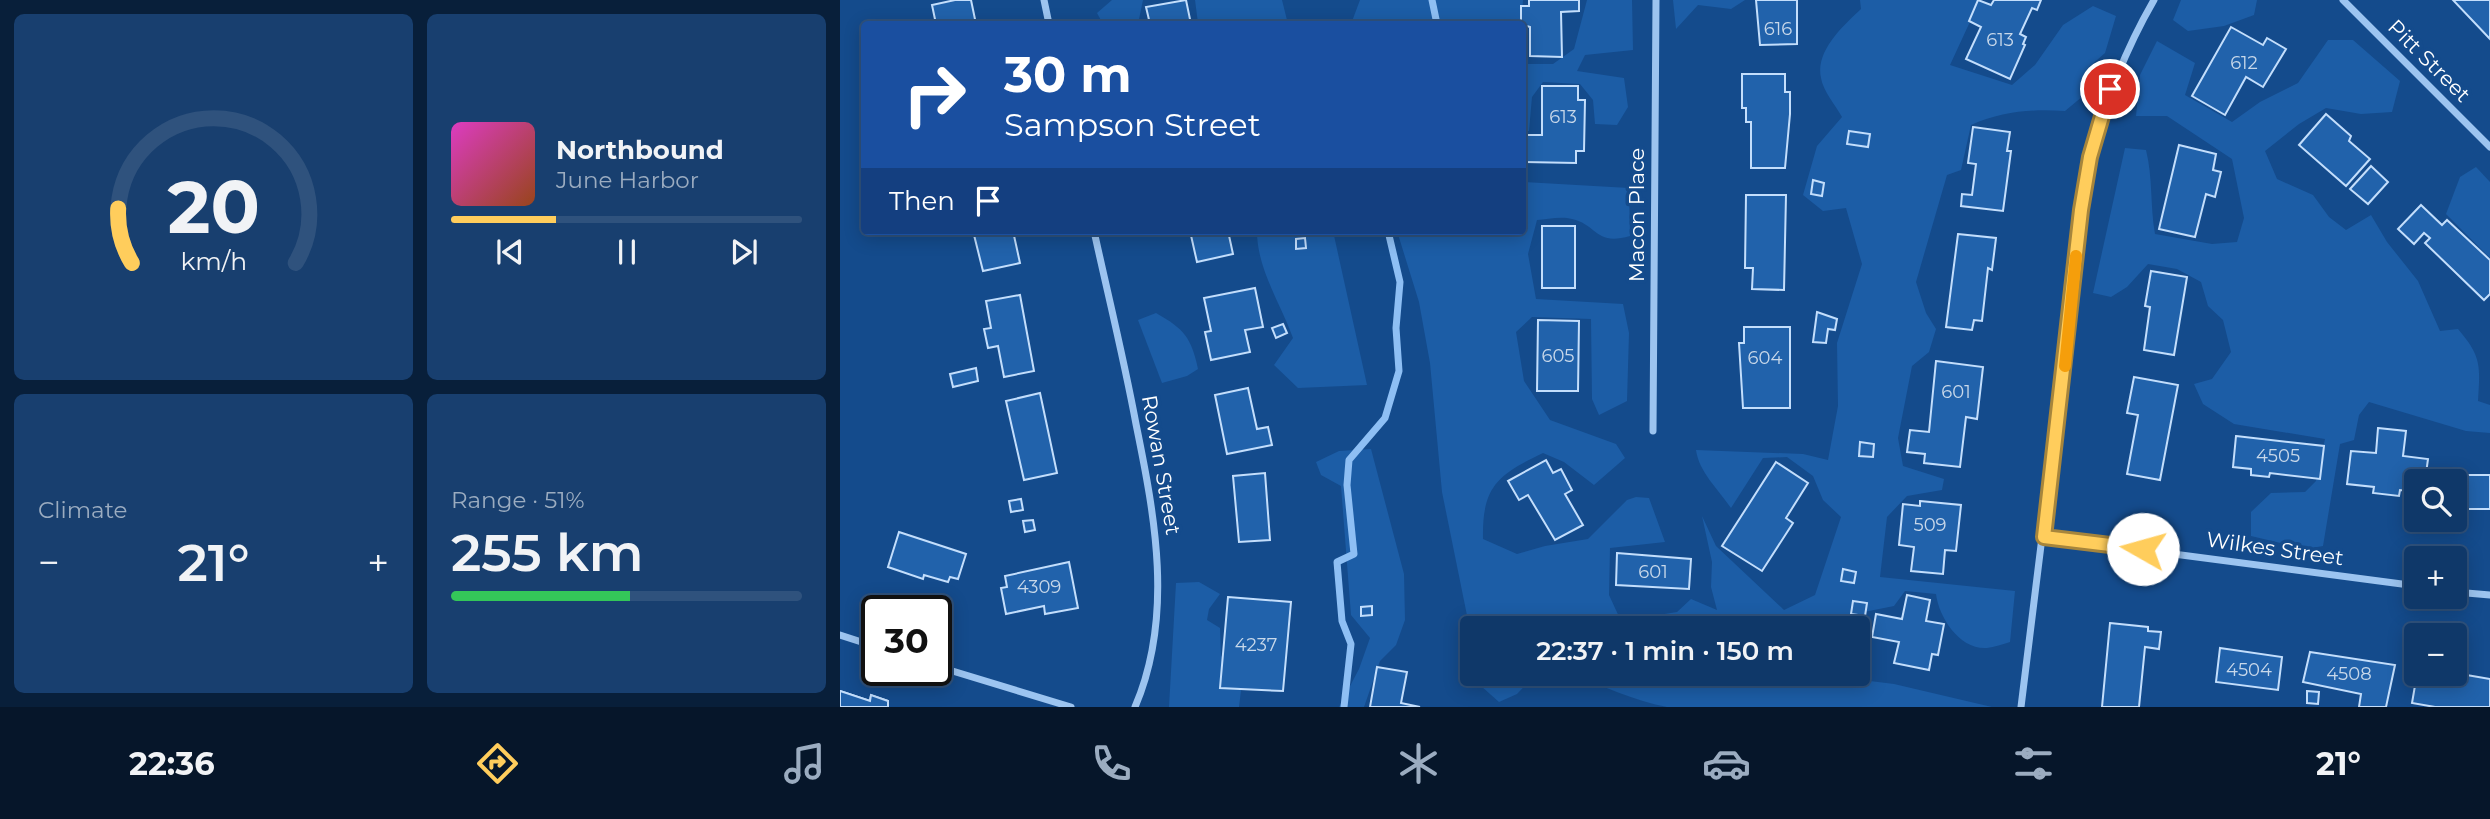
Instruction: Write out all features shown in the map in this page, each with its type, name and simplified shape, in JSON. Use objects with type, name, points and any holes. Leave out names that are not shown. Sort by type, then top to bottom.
[{"type":"street","points":[[1044,0],[1048,21]]},
{"type":"street","name":"Macon Place","points":[[1653,431],[1656,0]]},
{"type":"street","points":[[2021,707],[2044,537],[2081,210],[2090,157],[2110,89],[2130,41],[2154,0]]},
{"type":"street","name":"Pitt Street","points":[[2343,0],[2490,147]]},
{"type":"street","name":"Rowan Street","points":[[1095,235],[1152,497],[1157,543],[1156,626],[1149,664],[1135,707]]},
{"type":"street","name":"Wilkes Street","points":[[2044,537],[2404,584]]},
{"type":"street","points":[[2467,593],[2490,595]]},
{"type":"street","points":[[840,635],[861,642]]},
{"type":"street","points":[[952,671],[1071,707]]},
{"type":"shaded area","points":[[1112,0],[1143,0],[1139,21],[1101,21],[1097,13]]},
{"type":"shaded area","points":[[1195,0],[1282,0],[1287,21],[1211,19],[1198,21]]},
{"type":"shaded area","points":[[1360,0],[1523,0],[1521,21],[1352,21]]},
{"type":"shaded area","points":[[1587,0],[1632,0],[1633,50],[1585,55],[1577,71],[1624,78],[1628,107],[1617,125],[1595,124],[1593,100],[1580,84],[1543,82],[1532,97],[1529,131],[1526,131],[1526,64],[1553,64],[1574,49]]},
{"type":"shaded area","points":[[1673,0],[1745,0],[1731,9],[1698,5],[1676,29]]},
{"type":"shaded area","points":[[1860,0],[1980,0],[1950,65],[2012,85],[2035,65],[2063,25],[2093,6],[2116,16],[2105,53],[2089,67],[2083,96],[2065,111],[2017,112],[1971,125],[1961,170],[1947,175],[1916,282],[1926,313],[1936,329],[1929,352],[1912,366],[1898,438],[1903,466],[1944,479],[1942,490],[1907,496],[1887,517],[1880,577],[2015,591],[2010,642],[1987,648],[1968,644],[1952,631],[1941,613],[1936,594],[1905,591],[1894,606],[1864,612],[1864,616],[1652,616],[1677,612],[1691,599],[1717,610],[1711,587],[1712,562],[1702,516],[1716,546],[1784,610],[1815,595],[1841,517],[1823,500],[1813,476],[1787,457],[1763,458],[1731,508],[1705,473],[1696,450],[1803,454],[1828,460],[1838,406],[1837,343],[1862,264],[1846,208],[1823,211],[1803,195],[1817,146],[1842,117],[1822,83],[1820,68],[1826,49],[1861,9]]},
{"type":"shaded area","points":[[2181,0],[2257,0],[2254,15],[2224,26],[2188,31],[2173,20]]},
{"type":"shaded area","points":[[2328,40],[2353,40],[2400,81],[2392,112],[2361,114],[2326,108],[2299,124],[2265,151],[2277,179],[2313,195],[2329,217],[2346,230],[2371,215],[2387,242],[2418,281],[2440,331],[2458,329],[2472,347],[2479,370],[2478,401],[2490,405],[2490,433],[2466,431],[2369,402],[2359,415],[2354,440],[2340,444],[2323,546],[2306,549],[2251,536],[2251,512],[2271,493],[2305,492],[2316,481],[2325,439],[2234,424],[2203,404],[2194,384],[2212,379],[2231,352],[2223,320],[2208,306],[2201,282],[2177,269],[2148,264],[2127,287],[2111,297],[2093,293],[2125,148],[2146,150],[2155,234],[2212,244],[2237,242],[2244,218],[2232,159],[2167,116],[2136,116],[2140,75],[2157,41],[2195,63],[2185,95],[2232,122],[2260,102],[2298,83]]},
{"type":"shaded area","points":[[2476,167],[2490,182],[2490,258],[2446,214],[2460,177]]},
{"type":"shaded area","points":[[1526,182],[1629,188],[1630,236],[1603,237],[1581,222],[1568,218],[1537,220],[1528,254],[1536,299],[1623,304],[1629,333],[1627,401],[1599,415],[1592,399],[1591,319],[1532,317],[1516,332],[1524,381],[1550,420],[1616,444],[1625,458],[1594,485],[1564,462],[1543,453],[1514,468],[1495,485],[1489,495],[1483,521],[1483,539],[1517,554],[1588,539],[1627,500],[1636,497],[1649,498],[1665,542],[1610,548],[1609,595],[1619,616],[1467,616],[1442,492],[1430,363],[1419,302],[1398,235],[1526,235]]},
{"type":"shaded area","points":[[1257,235],[1334,235],[1367,385],[1298,388],[1274,365],[1293,338],[1265,272]]},
{"type":"shaded area","points":[[1156,313],[1185,335],[1198,369],[1187,376],[1162,383],[1138,320]]},
{"type":"shaded area","points":[[1371,449],[1404,574],[1405,620],[1396,645],[1380,661],[1364,707],[1339,707],[1359,669],[1370,638],[1351,615],[1341,486],[1321,475],[1316,462],[1339,451]]},
{"type":"shaded area","points":[[1199,582],[1220,594],[1209,609],[1207,620],[1220,628],[1221,656],[1243,674],[1239,707],[1169,707],[1176,583]]},
{"type":"shaded area","points":[[1870,681],[1992,707],[1667,707],[1601,686],[1870,686]]},
{"type":"shaded area","points":[[1481,686],[1525,686],[1517,694],[1499,702]]},
{"type":"building","points":[[971,0],[975,21],[935,21],[932,5]]},
{"type":"building","points":[[1186,0],[1190,21],[1149,21],[1146,7]]},
{"type":"building","points":[[1529,0],[1579,0],[1579,11],[1561,12],[1562,57],[1530,56],[1530,27],[1526,26],[1526,21],[1521,21],[1521,6],[1529,6]]},
{"type":"building","points":[[1756,0],[1797,0],[1797,44],[1760,45]]},
{"type":"building","points":[[1978,0],[1991,5],[1994,0],[2041,0],[2037,10],[2032,8],[2020,34],[2026,37],[2023,44],[2025,45],[2010,79],[1966,59],[1981,27],[1969,21]]},
{"type":"building","points":[[2453,0],[2490,0],[2490,39]]},
{"type":"building","points":[[2231,27],[2263,45],[2267,38],[2286,49],[2263,87],[2246,77],[2225,115],[2192,96]]},
{"type":"building","points":[[1742,74],[1785,74],[1785,92],[1790,92],[1790,114],[1785,168],[1751,168],[1751,122],[1746,122],[1746,108],[1742,108]]},
{"type":"building","points":[[1542,86],[1578,86],[1578,100],[1585,100],[1584,151],[1576,151],[1576,163],[1526,162],[1526,135],[1542,135]]},
{"type":"building","points":[[2326,114],[2351,136],[2349,141],[2370,159],[2346,186],[2299,145]]},
{"type":"building","points":[[1973,127],[2010,132],[2007,151],[2011,151],[2003,211],[1961,206],[1962,194],[1972,195],[1976,164],[1968,163]]},
{"type":"building","points":[[1849,131],[1870,134],[1868,147],[1847,144]]},
{"type":"building","points":[[2179,145],[2216,154],[2213,170],[2221,172],[2215,197],[2206,194],[2195,237],[2159,229]]},
{"type":"building","points":[[2371,166],[2388,182],[2368,204],[2350,189]]},
{"type":"building","points":[[1813,180],[1824,183],[1822,196],[1811,194]]},
{"type":"building","points":[[1746,195],[1786,195],[1784,290],[1752,289],[1753,268],[1745,268]]},
{"type":"building","points":[[2421,205],[2442,225],[2447,220],[2490,260],[2490,294],[2484,300],[2425,243],[2430,238],[2424,233],[2414,244],[2398,229]]},
{"type":"building","points":[[1542,226],[1575,226],[1575,288],[1542,288]]},
{"type":"building","points":[[1958,234],[1996,238],[1992,270],[1988,268],[1982,321],[1974,320],[1972,330],[1946,327]]},
{"type":"building","points":[[974,235],[1014,235],[1020,263],[983,271]]},
{"type":"building","points":[[1191,235],[1229,235],[1233,254],[1197,262]]},
{"type":"building","points":[[1305,238],[1306,248],[1296,249],[1296,239]]},
{"type":"building","points":[[2151,271],[2187,277],[2174,355],[2144,350],[2150,307],[2145,306]]},
{"type":"building","points":[[1255,288],[1263,327],[1245,330],[1250,352],[1211,360],[1205,332],[1211,331],[1204,298]]},
{"type":"building","points":[[1020,295],[1034,371],[1004,377],[998,346],[988,348],[984,329],[991,328],[986,301]]},
{"type":"building","points":[[1817,312],[1837,319],[1835,330],[1828,329],[1826,343],[1813,342]]},
{"type":"building","points":[[1538,320],[1579,321],[1578,391],[1537,391]]},
{"type":"building","points":[[1283,324],[1287,333],[1276,338],[1272,328]]},
{"type":"building","points":[[1744,327],[1790,327],[1790,408],[1743,408],[1739,343],[1744,343]]},
{"type":"building","points":[[1936,361],[1983,367],[1977,419],[1966,417],[1960,467],[1924,463],[1925,454],[1907,452],[1910,430],[1929,432]]},
{"type":"building","points":[[976,368],[978,381],[953,387],[950,374]]},
{"type":"building","points":[[2134,377],[2178,385],[2160,480],[2127,474],[2138,415],[2127,413]]},
{"type":"building","points":[[1248,388],[1257,429],[1268,427],[1272,445],[1227,454],[1215,395]]},
{"type":"building","points":[[1040,393],[1057,473],[1024,480],[1006,401]]},
{"type":"building","points":[[2378,428],[2406,431],[2403,456],[2428,459],[2427,469],[2404,469],[2404,490],[2400,490],[2399,496],[2373,493],[2374,487],[2347,484],[2351,451],[2376,453]]},
{"type":"building","points":[[2236,436],[2324,446],[2320,479],[2270,473],[2269,477],[2251,475],[2251,469],[2233,467]]},
{"type":"building","points":[[1860,442],[1874,444],[1873,457],[1859,456]]},
{"type":"building","points":[[1546,460],[1553,473],[1561,469],[1572,490],[1565,494],[1583,525],[1555,540],[1528,495],[1519,500],[1508,481]]},
{"type":"building","points":[[1776,462],[1808,483],[1786,518],[1793,523],[1762,571],[1722,546]]},
{"type":"building","points":[[1265,473],[1270,540],[1239,542],[1233,476]]},
{"type":"building","points":[[2467,475],[2490,475],[2490,509],[2467,509]]},
{"type":"building","points":[[1021,499],[1023,510],[1011,512],[1009,501]]},
{"type":"building","points":[[1920,501],[1961,505],[1956,551],[1945,550],[1943,574],[1911,571],[1914,547],[1899,545],[1903,504],[1920,506]]},
{"type":"building","points":[[1033,520],[1035,530],[1025,532],[1023,521]]},
{"type":"building","points":[[899,532],[966,554],[958,579],[950,577],[948,582],[924,575],[923,579],[888,567]]},
{"type":"building","points":[[1617,553],[1691,559],[1689,589],[1616,585]]},
{"type":"building","points":[[1069,562],[1078,608],[1045,614],[1044,606],[1006,614],[1001,588],[1007,587],[1005,576]]},
{"type":"building","points":[[1843,569],[1856,572],[1854,583],[1841,581]]},
{"type":"building","points":[[1907,595],[1930,600],[1926,621],[1944,624],[1938,655],[1932,654],[1929,670],[1894,663],[1899,642],[1872,637],[1876,614],[1902,619]]},
{"type":"building","points":[[1228,597],[1291,602],[1283,691],[1220,688]]},
{"type":"building","points":[[1853,601],[1867,603],[1865,616],[1851,614]]},
{"type":"building","points":[[1372,606],[1372,615],[1361,616],[1361,607]]},
{"type":"building","points":[[2110,623],[2148,627],[2148,631],[2161,632],[2159,649],[2145,647],[2139,707],[2102,707]]},
{"type":"building","points":[[2220,648],[2282,657],[2278,690],[2216,682]]},
{"type":"building","points":[[2310,652],[2395,665],[2386,707],[2359,707],[2361,694],[2303,682]]},
{"type":"building","points":[[1377,667],[1407,672],[1401,703],[1420,707],[1370,707]]},
{"type":"building","points":[[2467,675],[2490,679],[2490,707],[2435,707],[2412,703],[2415,686],[2467,686]]},
{"type":"building","points":[[840,691],[870,701],[871,695],[888,701],[888,707],[840,707]]},
{"type":"building","points":[[840,691],[870,701],[871,695],[888,701],[888,707],[840,707]]},
{"type":"building","points":[[2307,691],[2319,692],[2318,704],[2307,703]]},
{"type":"waterway","points":[[1432,0],[1436,21]]},
{"type":"waterway","points":[[1344,707],[1351,644],[1342,621],[1337,562],[1354,554],[1347,485],[1349,460],[1385,418],[1399,371],[1396,328],[1400,282],[1389,235]]},
{"type":"slow traffic","points":[[2065,366],[2076,256]]},
{"type":"route","points":[[2110,89],[2090,157],[2081,210],[2044,537],[2143,549]]}]
